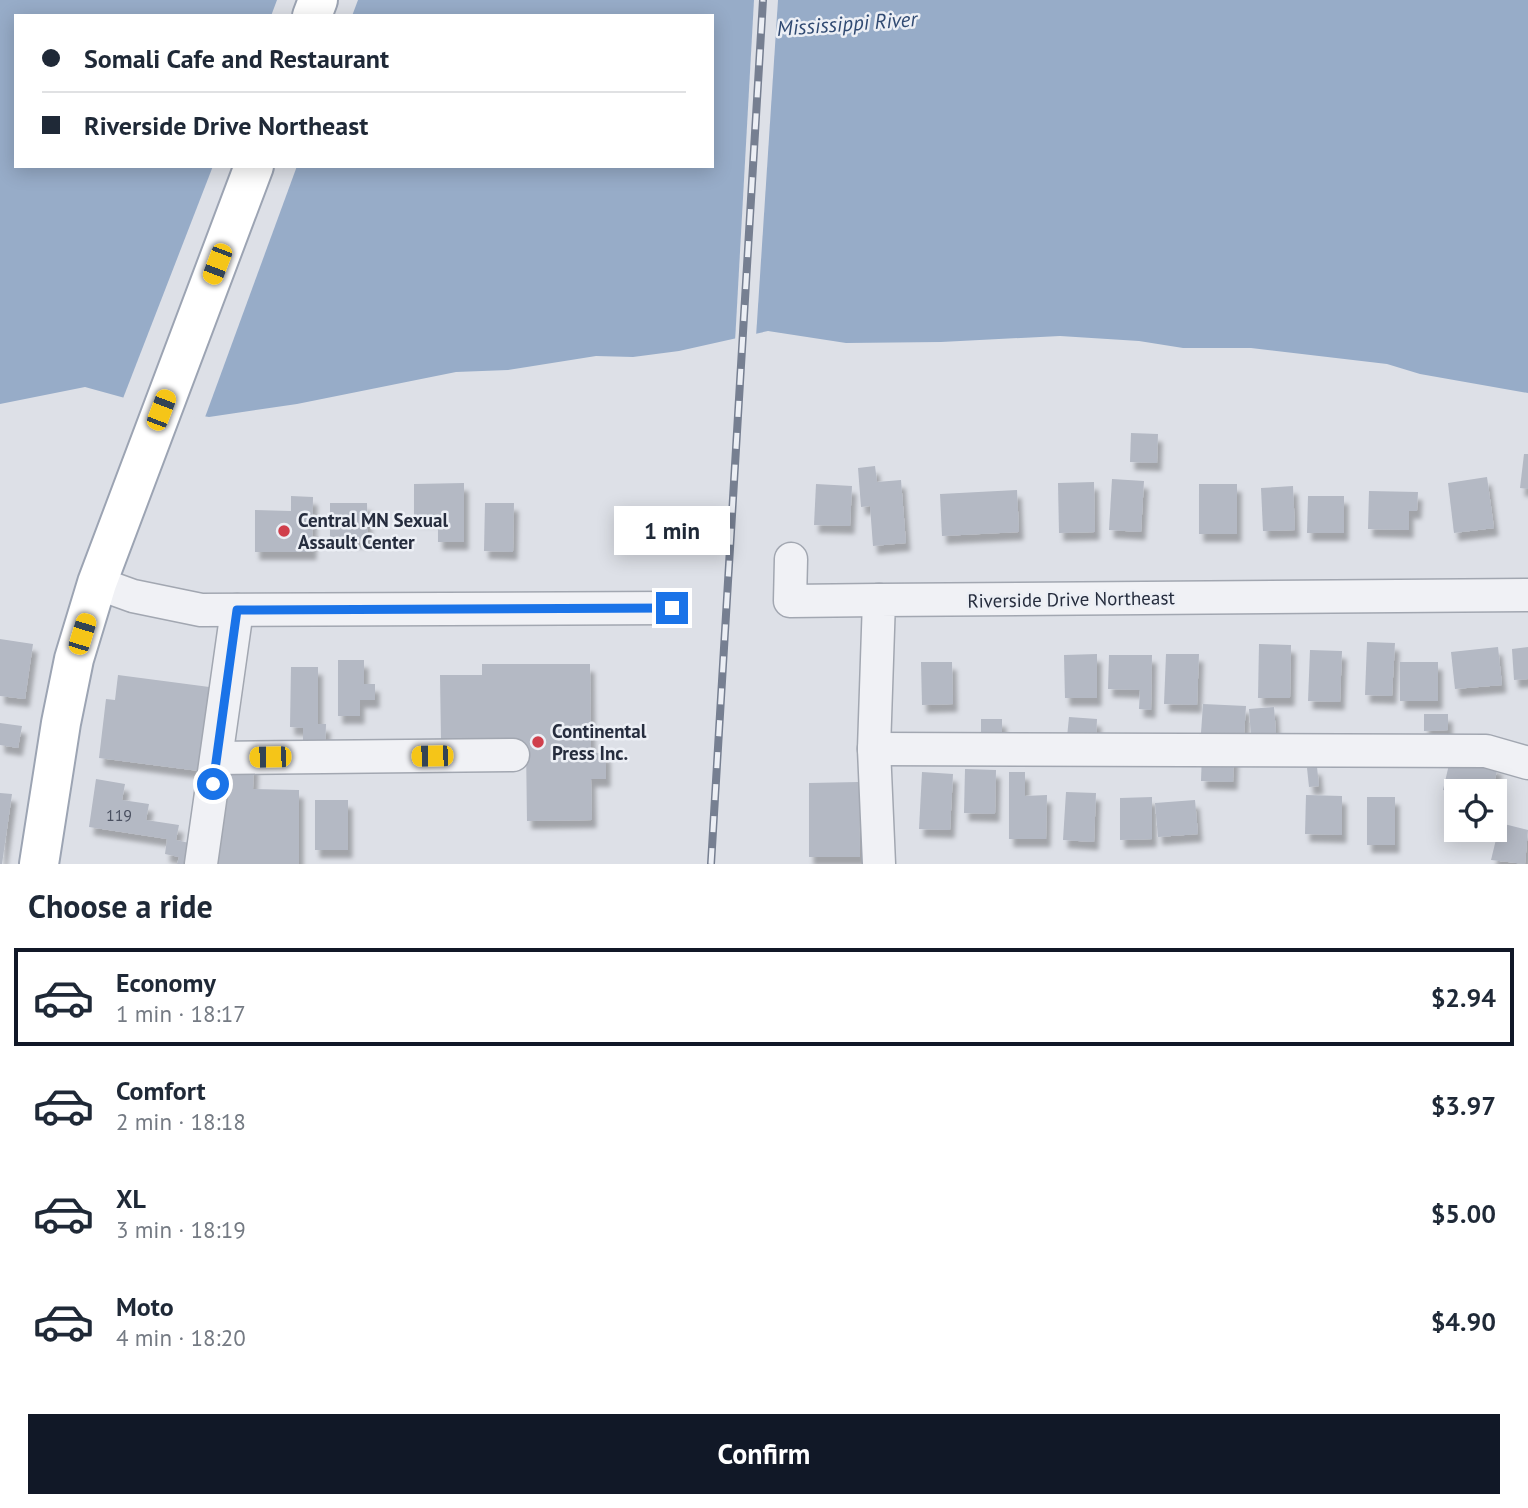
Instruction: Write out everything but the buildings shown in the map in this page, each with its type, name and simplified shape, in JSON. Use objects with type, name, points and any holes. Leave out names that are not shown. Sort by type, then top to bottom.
[{"type":"main road","points":[[39,864],[63,710],[97,583],[253,168]]},
{"type":"street","name":"Riverside Drive Northeast","points":[[792,559],[789,601],[1528,595]]},
{"type":"street","points":[[97,583],[133,596],[201,610],[672,608]]},
{"type":"street","points":[[878,600],[874,749],[879,864]]},
{"type":"street","points":[[201,864],[237,610]]},
{"type":"street","points":[[874,749],[1486,751],[1528,763]]},
{"type":"street","points":[[216,758],[513,755]]},
{"type":"water","name":"Mississippi River","points":[[0,0],[1528,0],[1528,393],[1420,374],[1387,364],[1251,348],[1183,348],[1139,341],[1060,336],[941,342],[846,343],[768,331],[679,351],[633,357],[596,356],[508,370],[456,372],[297,404],[209,417],[172,411],[85,387],[0,404]]},
{"type":"pier","points":[[277,0],[358,0],[353,14],[272,14]]},
{"type":"pier","points":[[754,0],[778,0],[756,337],[735,342]]},
{"type":"pier","points":[[212,168],[296,168],[204,420],[122,401]]},
{"type":"railway","points":[[711,864],[763,0]]},
{"type":"place","name":"Central MN Sexual Assault Center","points":[[284,531]]},
{"type":"place","name":"Continental Press Inc.","points":[[538,742]]},
{"type":"route","points":[[213,784],[237,610],[672,608]]}]
